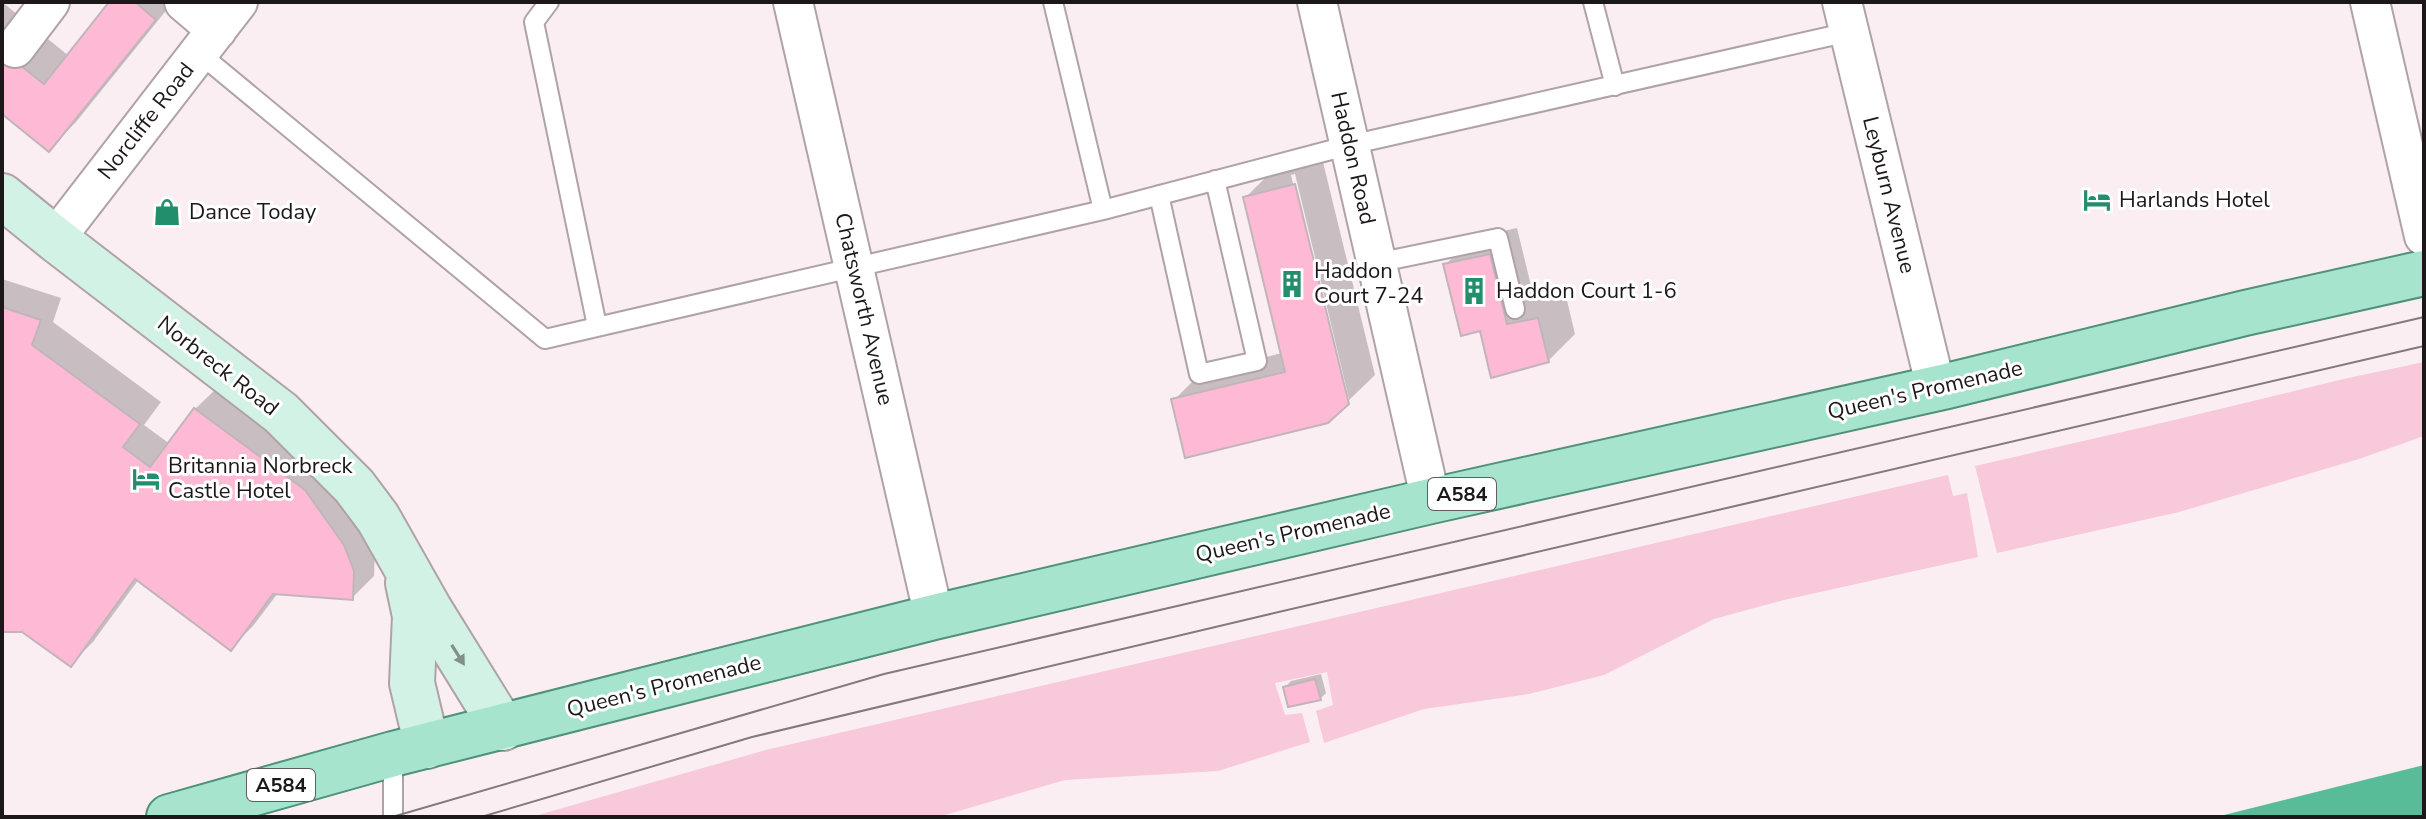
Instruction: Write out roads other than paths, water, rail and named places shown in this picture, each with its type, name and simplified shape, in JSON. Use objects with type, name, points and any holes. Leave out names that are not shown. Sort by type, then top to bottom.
[{"type":"main road","name":"Queen's Promenade","points":[[169,817],[410,750],[934,617],[2424,273]]},
{"type":"street","points":[[15,48],[50,2]]},
{"type":"street","points":[[184,2],[218,28]]},
{"type":"street","name":"Chatsworth Avenue","points":[[793,2],[934,617]]},
{"type":"street","name":"Haddon Road","points":[[1317,2],[1431,501]]},
{"type":"street","points":[[2370,2],[2424,236]]},
{"type":"street","name":"Leyburn Avenue","points":[[1846,17],[1936,388]]},
{"type":"street","name":"Norcliffe Road","points":[[55,239],[218,28]]},
{"type":"street","name":"Norbreck Road","points":[[2,196],[281,413],[354,486],[378,518],[503,728]]},
{"type":"street","name":"Norbreck Road","points":[[404,564],[415,616],[410,750]]},
{"type":"lane","points":[[549,2],[534,22],[597,326]]},
{"type":"lane","points":[[1053,2],[1103,210]]},
{"type":"lane","points":[[1593,2],[1615,86]]},
{"type":"lane","points":[[218,28],[545,339],[1103,210],[1350,145],[1615,86],[1846,17]]},
{"type":"lane","points":[[1159,195],[1199,374],[1257,361],[1215,180]]},
{"type":"lane","points":[[1376,263],[1498,238],[1515,309]]},
{"type":"lane","points":[[393,817],[410,750]]},
{"type":"tram line","points":[[392,817],[884,674],[2424,317]]},
{"type":"tram line","points":[[481,817],[752,737],[2424,346]]},
{"type":"place","name":"Harlands Hotel","points":[[2097,200]]},
{"type":"place","name":"Dance Today","points":[[167,212]]},
{"type":"place","name":"Haddon Court 7-24","points":[[1292,284]]},
{"type":"place","name":"Haddon Court 1-6","points":[[1474,291]]},
{"type":"place","name":"Britannia Norbreck Castle Hotel","points":[[146,479]]}]
